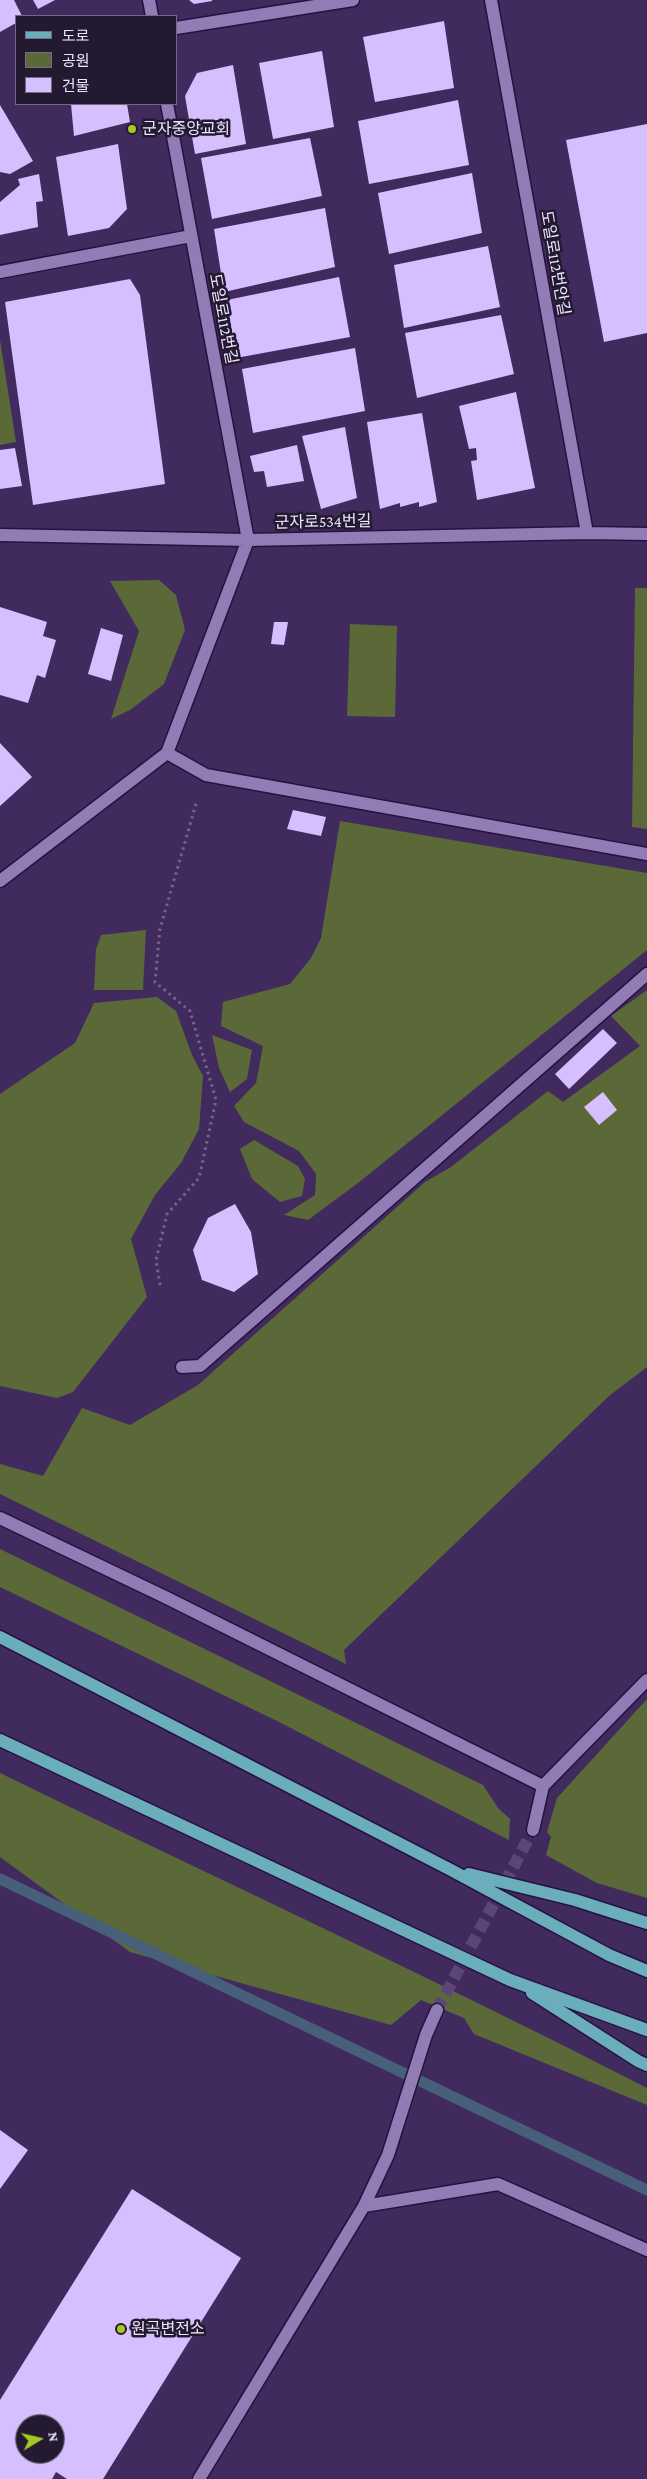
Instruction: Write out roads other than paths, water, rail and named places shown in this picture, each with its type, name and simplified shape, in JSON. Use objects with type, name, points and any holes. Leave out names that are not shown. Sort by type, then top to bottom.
[{"type":"main road","points":[[0,1637],[451,1870],[609,1955],[647,1970]]},
{"type":"main road","points":[[0,1740],[510,1980],[647,2030]]},
{"type":"main road","points":[[451,1870],[575,1900],[647,1923]]},
{"type":"main road","points":[[510,1980],[638,2061],[647,2064]]},
{"type":"street","points":[[149,0],[152,15]]},
{"type":"street","points":[[178,28],[353,0]]},
{"type":"street","name":"도일로112번안길","points":[[491,0],[587,533]]},
{"type":"street","name":"도일로112번길","points":[[168,105],[248,540]]},
{"type":"street","points":[[0,272],[191,236]]},
{"type":"street","name":"군자로534번길","points":[[0,535],[248,540],[587,533],[647,534]]},
{"type":"street","points":[[0,881],[168,753],[248,540]]},
{"type":"street","points":[[168,753],[206,776],[647,854]]},
{"type":"street","points":[[182,1367],[200,1366],[647,974]]},
{"type":"street","points":[[0,1518],[165,1597],[542,1786]]},
{"type":"street","points":[[533,1830],[542,1786],[647,1680]]},
{"type":"street","points":[[199,2479],[364,2206],[388,2154],[426,2036],[437,2010]]},
{"type":"street","points":[[364,2206],[498,2184],[647,2250]]},
{"type":"waterway","points":[[0,1879],[647,2190]]},
{"type":"tunnel","points":[[437,2010],[533,1830]]},
{"type":"place","name":"군자중앙교회","points":[[132,129]]},
{"type":"place","name":"원곡변전소","points":[[121,2329]]}]
